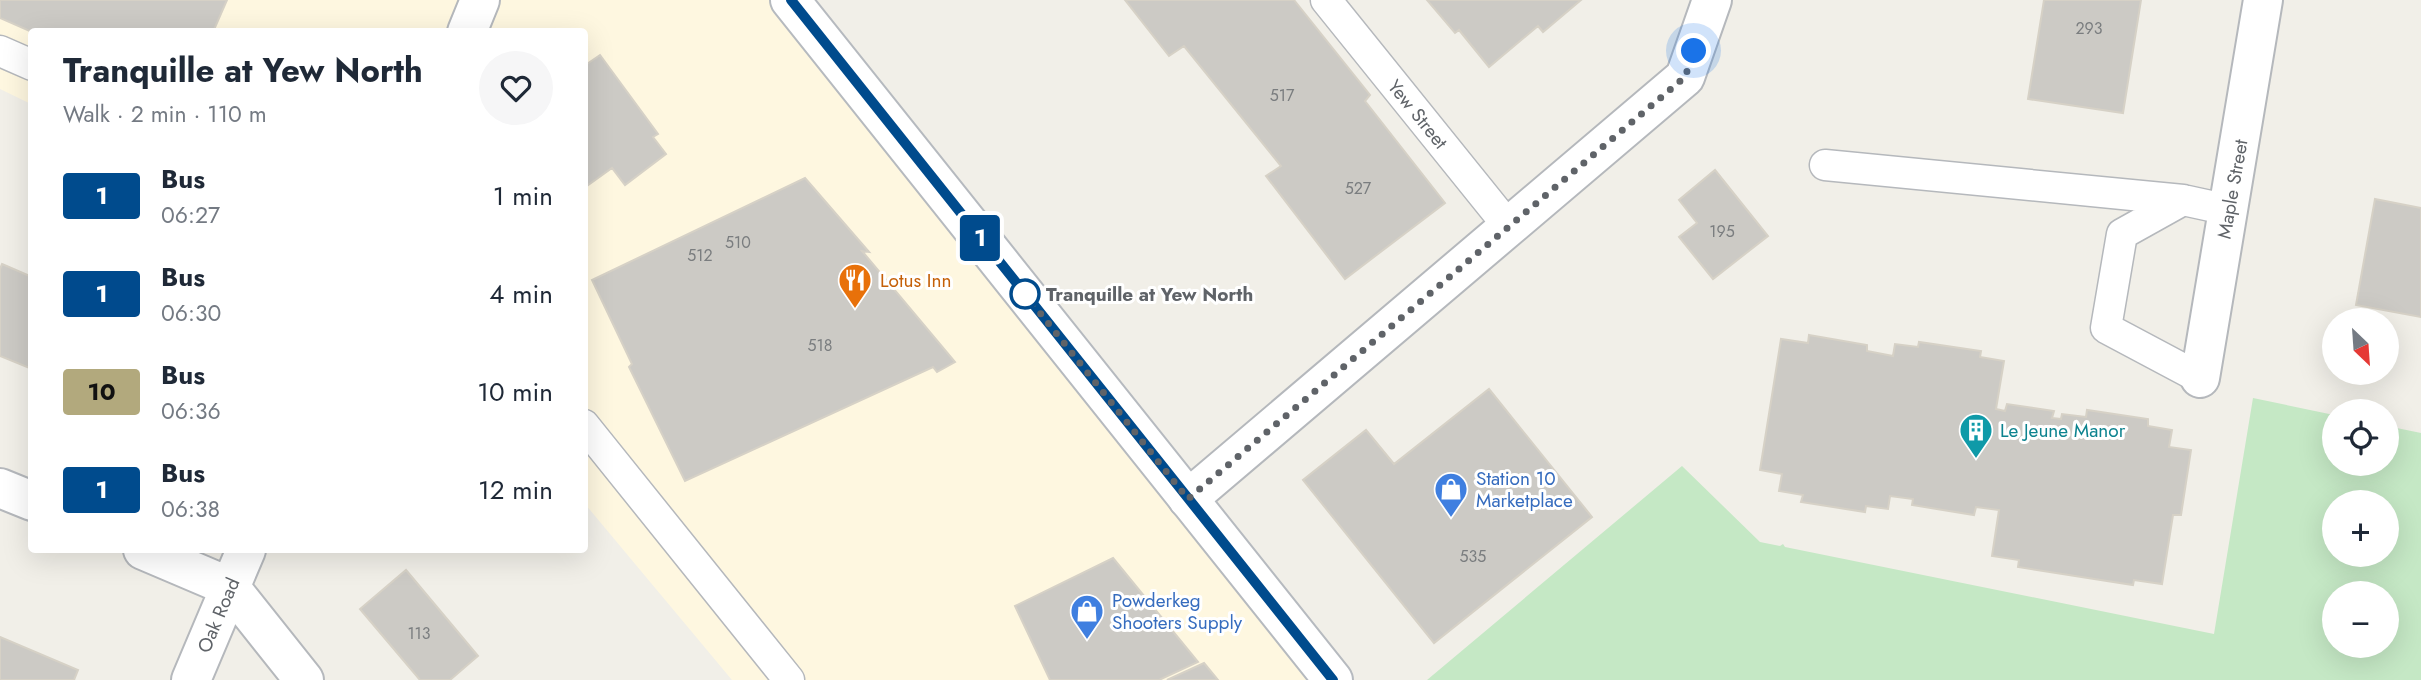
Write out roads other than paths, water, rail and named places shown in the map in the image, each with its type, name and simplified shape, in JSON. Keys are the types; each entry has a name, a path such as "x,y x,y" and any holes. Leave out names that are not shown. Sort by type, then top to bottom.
{"street":[{"path":"469,28 480,0"},
{"path":"790,0 1333,680"},
{"path":"1188,499 1685,77 1712,0"},
{"name":"Maple Street","path":"2200,378 2263,0"},
{"path":"0,488 28,499"},
{"path":"150,553 230,587 304,680"},
{"name":"Oak Road","path":"191,680 245,553"}],"lane":[{"name":"Yew Street","path":"1326,0 1509,228"},
{"path":"0,51 28,63"},
{"path":"1825,165 2183,200 2229,210"},
{"path":"2183,200 2122,233 2106,328 2200,378"},
{"path":"588,430 789,680"}],"place":[{"name":"Tranquille at Yew North","path":"1025,294"},
{"name":"Lotus Inn","path":"855,310"},
{"name":"Le Jeune Manor","path":"1976,460"},
{"name":"Station 10 Marketplace","path":"1451,519"},
{"name":"Powderkeg Shooters Supply","path":"1087,641"}]}
